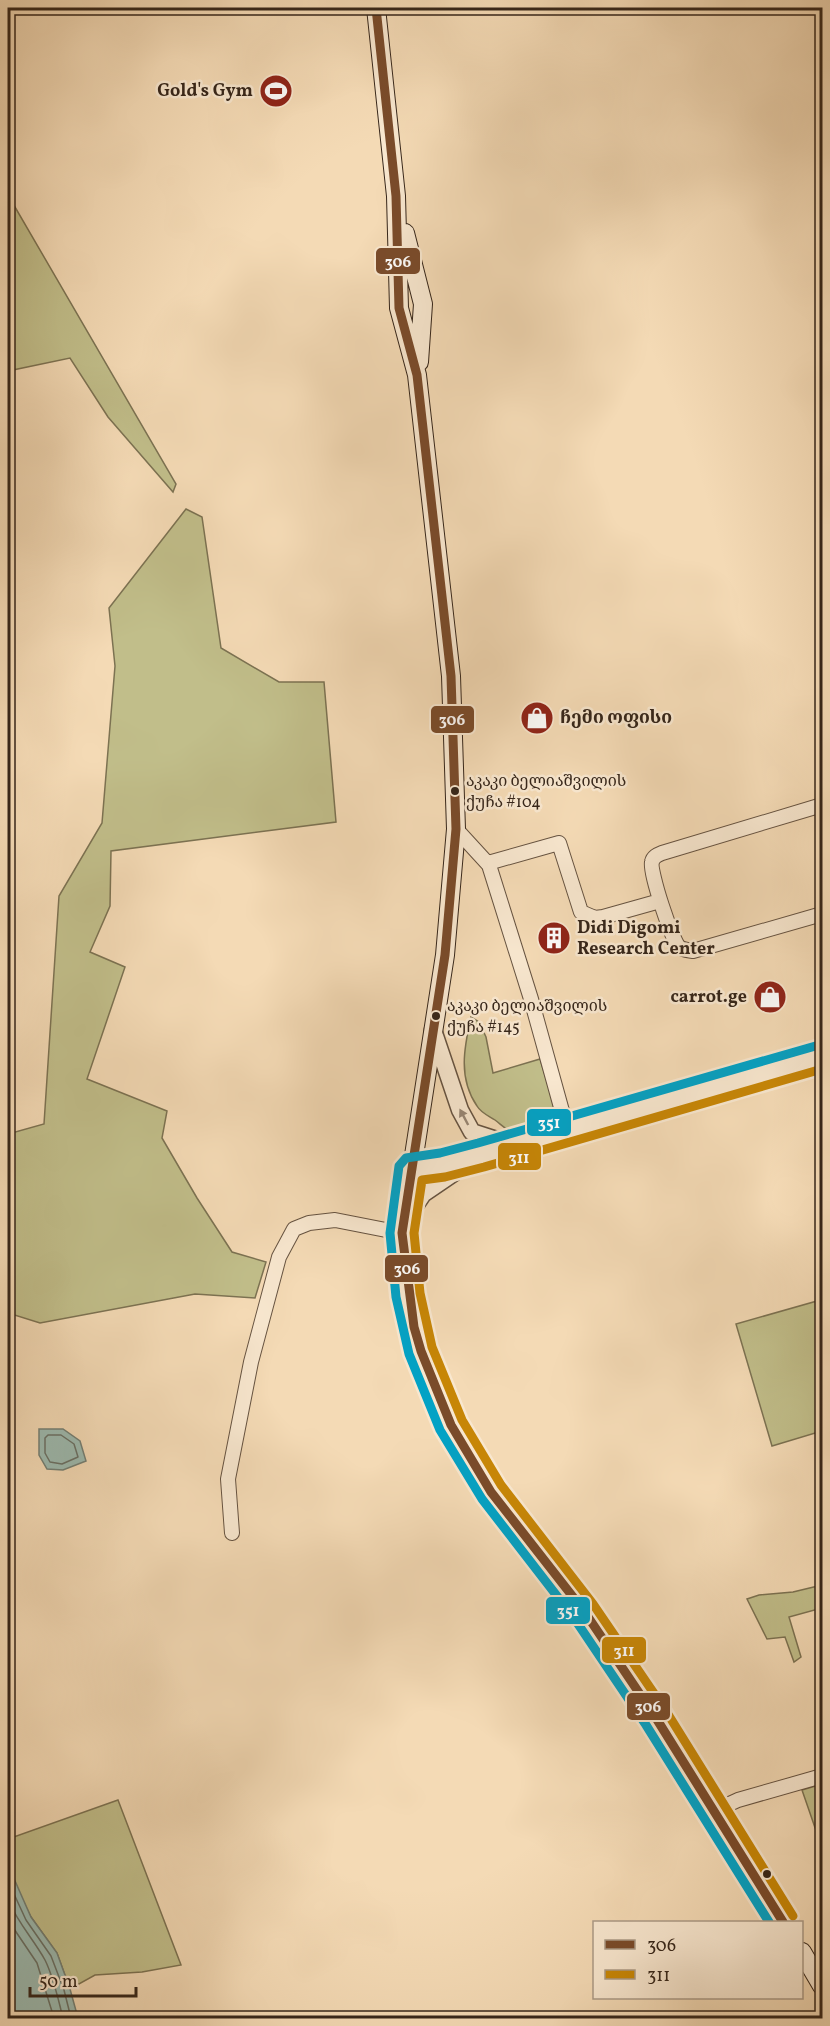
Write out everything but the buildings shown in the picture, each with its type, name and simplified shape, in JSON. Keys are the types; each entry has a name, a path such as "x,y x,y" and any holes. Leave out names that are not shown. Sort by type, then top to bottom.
{"main road":[{"path":"376,8 396,196 399,308 417,375 451,676 456,829 445,955 402,1233 414,1327 421,1351 451,1425 491,1492 584,1611 656,1718 782,1921"},
{"path":"396,196 423,304 417,375"},
{"path":"803,1955 822,1986"}],"street":[{"path":"399,308 423,304"},
{"path":"822,805 657,855 651,865 660,901 677,945 684,950 693,951 822,914"},
{"path":"456,829 488,863 534,1009 567,1130"},
{"path":"488,863 559,843 580,912 596,918 660,901"},
{"path":"433,1030 460,1110 472,1132 512,1145"},
{"path":"411,1169 442,1165 481,1155 822,1058"},
{"path":"232,1533 228,1479 251,1362 279,1257 294,1228 309,1223 335,1220 386,1230 404,1222 423,1194 481,1155"},
{"path":"714,1811 738,1800 822,1776"}],"shaded area":[{"path":"8,195 176,484 173,492 108,417 70,358 8,371"},
{"path":"186,509 202,517 221,648 279,682 324,682 336,822 111,851 110,906 90,952 125,967 87,1079 167,1111 162,1138 232,1252 266,1262 255,1298 195,1294 40,1323 8,1313 8,1134 44,1124 59,896 102,823 115,666 109,608"},
{"path":"471,1017 479,1022 486,1037 493,1073 540,1059 559,1120 531,1130 514,1132 506,1129 479,1108 467,1085 464,1063"},
{"path":"817,1301 822,1321 822,1431 772,1446 736,1324"},
{"path":"822,1585 822,1608 789,1617 801,1657 794,1662 785,1637 767,1639 747,1599"},
{"path":"822,1784 822,1845 821,1845 802,1790"},
{"path":"118,1800 181,1965 142,1972 95,1975 70,1989 57,1953 31,1917 21,1897 8,1865 8,1839"}],"water":[{"path":"39,1429 63,1429 80,1441 86,1461 63,1470 47,1469 39,1455"},
{"path":"8,1865 31,1917 57,1953 78,2018 8,2018"}],"transit line":[{"name":"306","path":"376,8 396,196 399,308 417,375 451,676 456,829 445,955 402,1233 414,1327 421,1351 451,1425 491,1492 584,1611 656,1718 782,1921"},
{"name":"351","path":"768,1921 646,1725 574,1618 482,1499 440,1430 409,1354 396,1297 390,1233 399,1166 406,1158 440,1153 478,1143 819,1045"},
{"name":"311","path":"793,1916 666,1711 593,1604 501,1485 462,1420 432,1347 420,1293 414,1233 422,1180 484,1167 822,1069"}],"place":[{"name":"Gold's Gym","path":"276,91"},
{"name":"ჩემი ოფისი","path":"537,718"},
{"name":"აკაკი ბელიაშვილის ქუჩა #104","path":"455,791"},
{"name":"Didi Digomi Research Center","path":"554,938"},
{"name":"carrot.ge","path":"770,997"},
{"name":"აკაკი ბელიაშვილის ქუჩა #145","path":"436,1016"}]}
